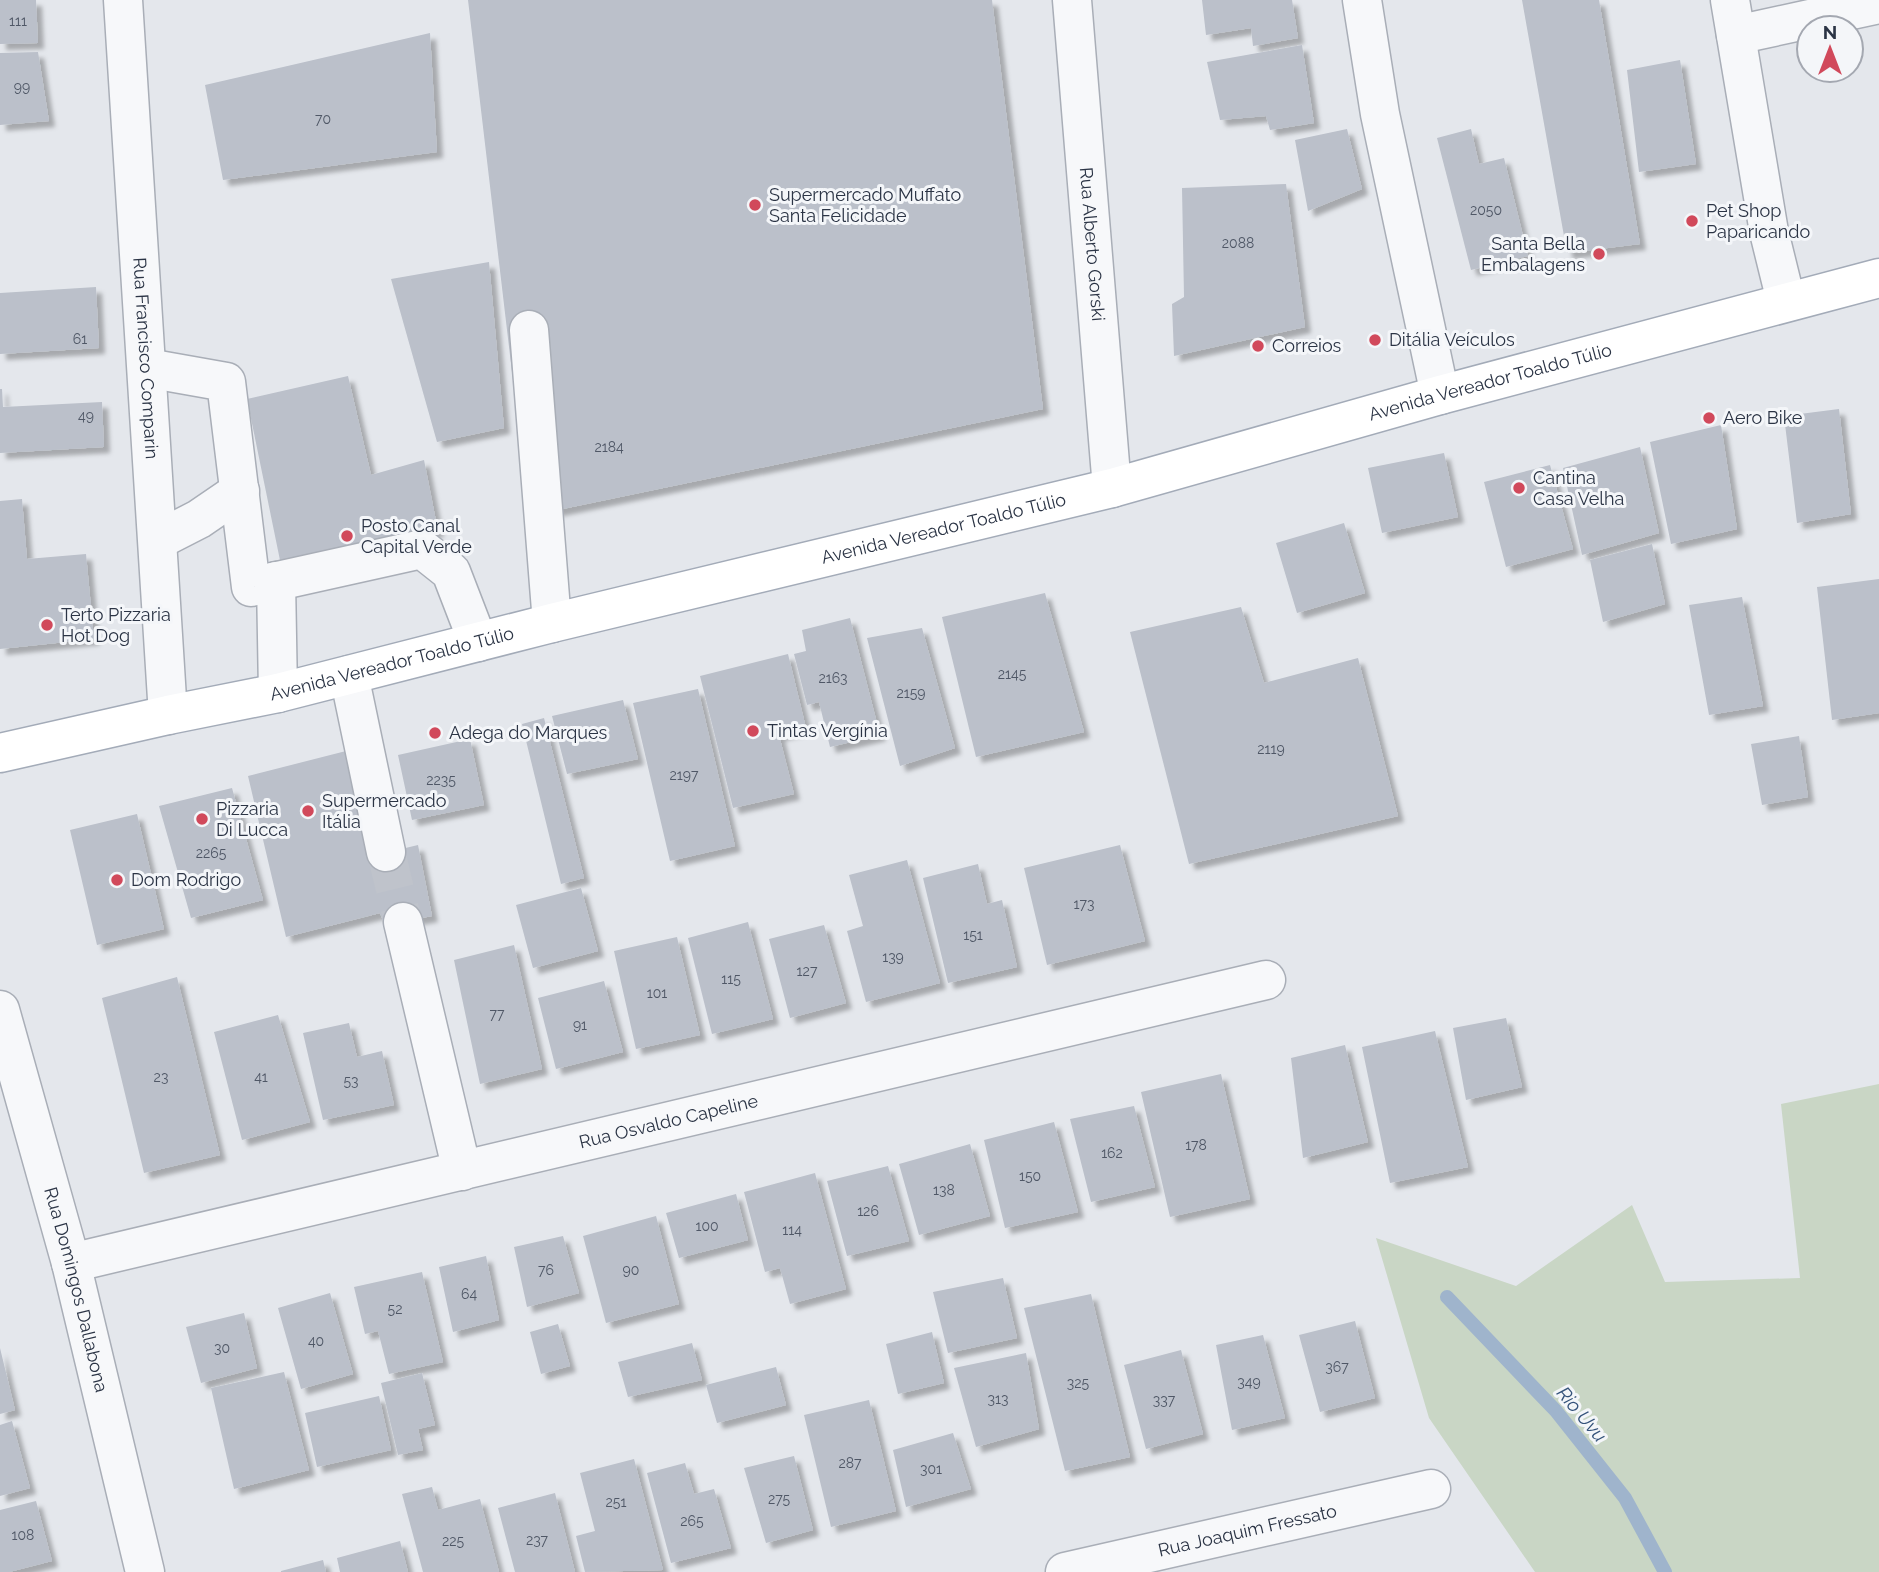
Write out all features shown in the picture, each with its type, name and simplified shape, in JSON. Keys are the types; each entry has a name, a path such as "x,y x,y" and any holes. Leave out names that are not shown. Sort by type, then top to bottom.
{"main road":[{"name":"Avenida Vereador Toaldo Túlio","path":"0,753 278,693 552,623 1112,488 1440,395 1879,278"}],"street":[{"name":"Rua Francisco Comparin","path":"123,0 168,715"},
{"name":"Rua Alberto Gorski","path":"1072,0 1112,488"},
{"path":"1362,0 1380,114 1440,395"},
{"path":"1786,301 1769,232 1733,17 1879,4"},
{"path":"528,330 552,623"},
{"path":"147,368 226,382 251,587 422,549 452,572 478,642"},
{"path":"158,540 199,519 240,491"},
{"path":"276,581 278,693"},
{"path":"349,675 386,852"},
{"path":"403,922 462,1171"},
{"name":"Rua Osvaldo Capeline","path":"71,1263 1266,981"},
{"name":"Rua Domingos Dallabona","path":"0,1010 71,1263 145,1572"},
{"name":"Rua Joaquim Fressato","path":"1065,1572 1184,1558 1431,1489"}],"green space":[{"path":"1879,1084 1879,1572 1535,1572 1429,1418 1376,1238 1516,1286 1632,1205 1665,1282 1800,1278 1781,1104"}],"building":[{"path":"0,0 36,0 38,43 0,44"},
{"name":"Supermercado Muffato Santa Felicidade","path":"468,0 992,0 1043,409 529,516"},
{"path":"1202,0 1292,0 1298,38 1253,46 1251,28 1206,35"},
{"path":"1522,0 1599,0 1640,244 1567,253"},
{"path":"430,33 437,152 223,180 205,85"},
{"path":"1302,45 1314,123 1270,130 1266,116 1220,120 1207,62"},
{"path":"38,52 49,121 0,125 0,53"},
{"path":"1680,60 1696,164 1639,172 1627,70"},
{"path":"1347,129 1362,189 1308,211 1295,140"},
{"path":"1471,129 1479,164 1504,158 1528,256 1471,270 1437,138"},
{"path":"1286,184 1305,327 1174,356 1172,304 1184,297 1182,188"},
{"path":"489,262 504,428 437,442 391,279"},
{"path":"96,287 99,348 0,354 0,293"},
{"path":"348,376 371,475 424,460 438,531 282,570 247,399"},
{"path":"0,389 3,407 102,402 104,447 0,453"},
{"path":"1839,409 1851,514 1797,523 1784,416"},
{"path":"1721,425 1737,529 1671,544 1650,442"},
{"path":"1640,447 1659,533 1582,555 1563,468"},
{"path":"1444,453 1458,517 1382,533 1368,468"},
{"path":"1550,465 1573,549 1506,567 1484,482"},
{"path":"22,499 27,559 86,554 94,639 0,649 0,501"},
{"path":"1344,523 1365,593 1297,613 1276,543"},
{"path":"1652,544 1665,604 1603,622 1590,560"},
{"path":"1879,579 1879,713 1832,720 1817,587"},
{"path":"1045,593 1084,732 976,757 942,617"},
{"path":"1742,597 1763,706 1709,715 1689,605"},
{"path":"1241,607 1264,683 1358,658 1398,816 1189,864 1130,632"},
{"path":"850,618 880,735 830,747 819,702 807,705 794,654 806,651 802,630"},
{"path":"922,628 955,748 900,766 867,638"},
{"name":"Tintas Vergínia","path":"788,654 806,728 779,735 794,794 733,808 700,676"},
{"path":"698,689 735,846 670,861 633,703"},
{"path":"623,700 638,759 567,774 552,716"},
{"path":"544,718 584,878 561,884 522,724"},
{"path":"1799,736 1808,797 1762,805 1751,744"},
{"path":"470,739 484,805 412,820 398,755"},
{"name":"Supermercado Itália","path":"346,751 372,856 418,845 432,916 385,925 380,913 286,937 248,776"},
{"path":"232,788 263,900 191,918 159,806"},
{"name":"Dom Rodrigo","path":"137,814 164,929 97,945 70,830"},
{"path":"1120,845 1145,941 1047,965 1024,868"},
{"path":"907,860 940,983 866,1002 847,931 863,926 849,875"},
{"path":"978,864 987,904 1002,900 1017,967 948,983 923,878"},
{"path":"581,888 598,951 533,968 516,905"},
{"path":"748,922 773,1019 712,1034 688,938"},
{"path":"824,925 846,1003 790,1018 769,939"},
{"path":"677,937 700,1035 636,1049 614,951"},
{"path":"514,945 542,1069 480,1084 454,960"},
{"path":"177,977 220,1155 144,1173 102,998"},
{"path":"604,981 623,1052 556,1069 538,998"},
{"path":"278,1015 310,1122 242,1140 214,1032"},
{"path":"1506,1018 1522,1087 1466,1100 1453,1028"},
{"path":"349,1023 357,1057 382,1051 394,1105 323,1120 303,1033"},
{"path":"1435,1031 1468,1167 1390,1183 1362,1047"},
{"path":"1345,1045 1368,1142 1303,1158 1291,1058"},
{"path":"1221,1074 1250,1199 1170,1217 1141,1092"},
{"path":"1134,1106 1155,1187 1091,1202 1070,1119"},
{"path":"1054,1122 1078,1212 1005,1228 984,1140"},
{"path":"970,1144 990,1216 919,1235 899,1164"},
{"path":"888,1166 909,1241 847,1256 827,1181"},
{"path":"815,1173 846,1289 790,1304 780,1268 765,1272 744,1192"},
{"path":"736,1194 748,1240 679,1258 666,1213"},
{"path":"656,1216 679,1304 606,1323 583,1236"},
{"path":"563,1236 579,1293 527,1307 514,1247"},
{"path":"486,1256 499,1320 453,1332 439,1267"},
{"path":"422,1272 443,1362 389,1374 378,1331 365,1334 354,1287"},
{"path":"1003,1278 1017,1338 948,1353 933,1292"},
{"path":"330,1293 353,1374 301,1389 278,1308"},
{"path":"1091,1294 1130,1457 1065,1471 1024,1308"},
{"path":"244,1313 257,1368 201,1383 186,1327"},
{"path":"1355,1321 1375,1398 1320,1412 1299,1335"},
{"path":"558,1324 570,1366 541,1374 530,1332"},
{"path":"932,1332 944,1383 898,1394 886,1344"},
{"path":"1263,1335 1285,1418 1232,1430 1216,1345"},
{"path":"692,1343 702,1380 628,1397 618,1362"},
{"path":"0,1348 15,1410 0,1414"},
{"path":"1181,1350 1203,1434 1146,1449 1124,1365"},
{"path":"1026,1353 1039,1429 976,1447 954,1368"},
{"path":"776,1367 786,1405 717,1423 706,1385"},
{"path":"284,1372 309,1470 234,1489 211,1388"},
{"path":"422,1373 435,1425 418,1429 423,1450 398,1455 381,1383"},
{"path":"379,1396 391,1450 317,1467 305,1413"},
{"path":"869,1400 896,1511 831,1527 804,1415"},
{"path":"12,1421 30,1488 0,1496 0,1425"},
{"path":"953,1433 971,1489 906,1507 893,1450"},
{"path":"794,1456 813,1530 766,1543 744,1468"},
{"path":"634,1459 663,1570 585,1572 576,1536 595,1531 580,1473"},
{"path":"685,1463 694,1494 714,1489 731,1548 671,1563 647,1473"},
{"path":"432,1487 438,1510 480,1499 499,1572 423,1572 402,1494"},
{"path":"555,1493 575,1572 515,1572 498,1508"},
{"path":"36,1501 52,1561 0,1572 0,1510"},
{"path":"400,1541 408,1572 340,1572 337,1558"},
{"path":"323,1560 326,1572 281,1572 281,1571"}],"waterway":[{"name":"Rio Uvu","path":"1447,1297 1556,1411 1625,1498 1665,1572"}],"tunnel":[{"path":"386,852 403,922"}],"place":[{"name":"Supermercado Muffato Santa Felicidade","path":"755,205"},
{"name":"Pet Shop Paparicando","path":"1692,221"},
{"name":"Santa Bella Embalagens","path":"1599,254"},
{"name":"Ditália Veículos","path":"1375,340"},
{"name":"Correios","path":"1258,346"},
{"name":"Aero Bike","path":"1709,418"},
{"name":"Cantina Casa Velha","path":"1519,488"},
{"name":"Posto Canal Capital Verde","path":"347,536"},
{"name":"Terto Pizzaria Hot Dog","path":"47,625"},
{"name":"Tintas Vergínia","path":"753,731"},
{"name":"Adega do Marques","path":"435,733"},
{"name":"Supermercado Itália","path":"308,811"},
{"name":"Pizzaria Di Lucca","path":"202,819"},
{"name":"Dom Rodrigo","path":"117,880"}]}
